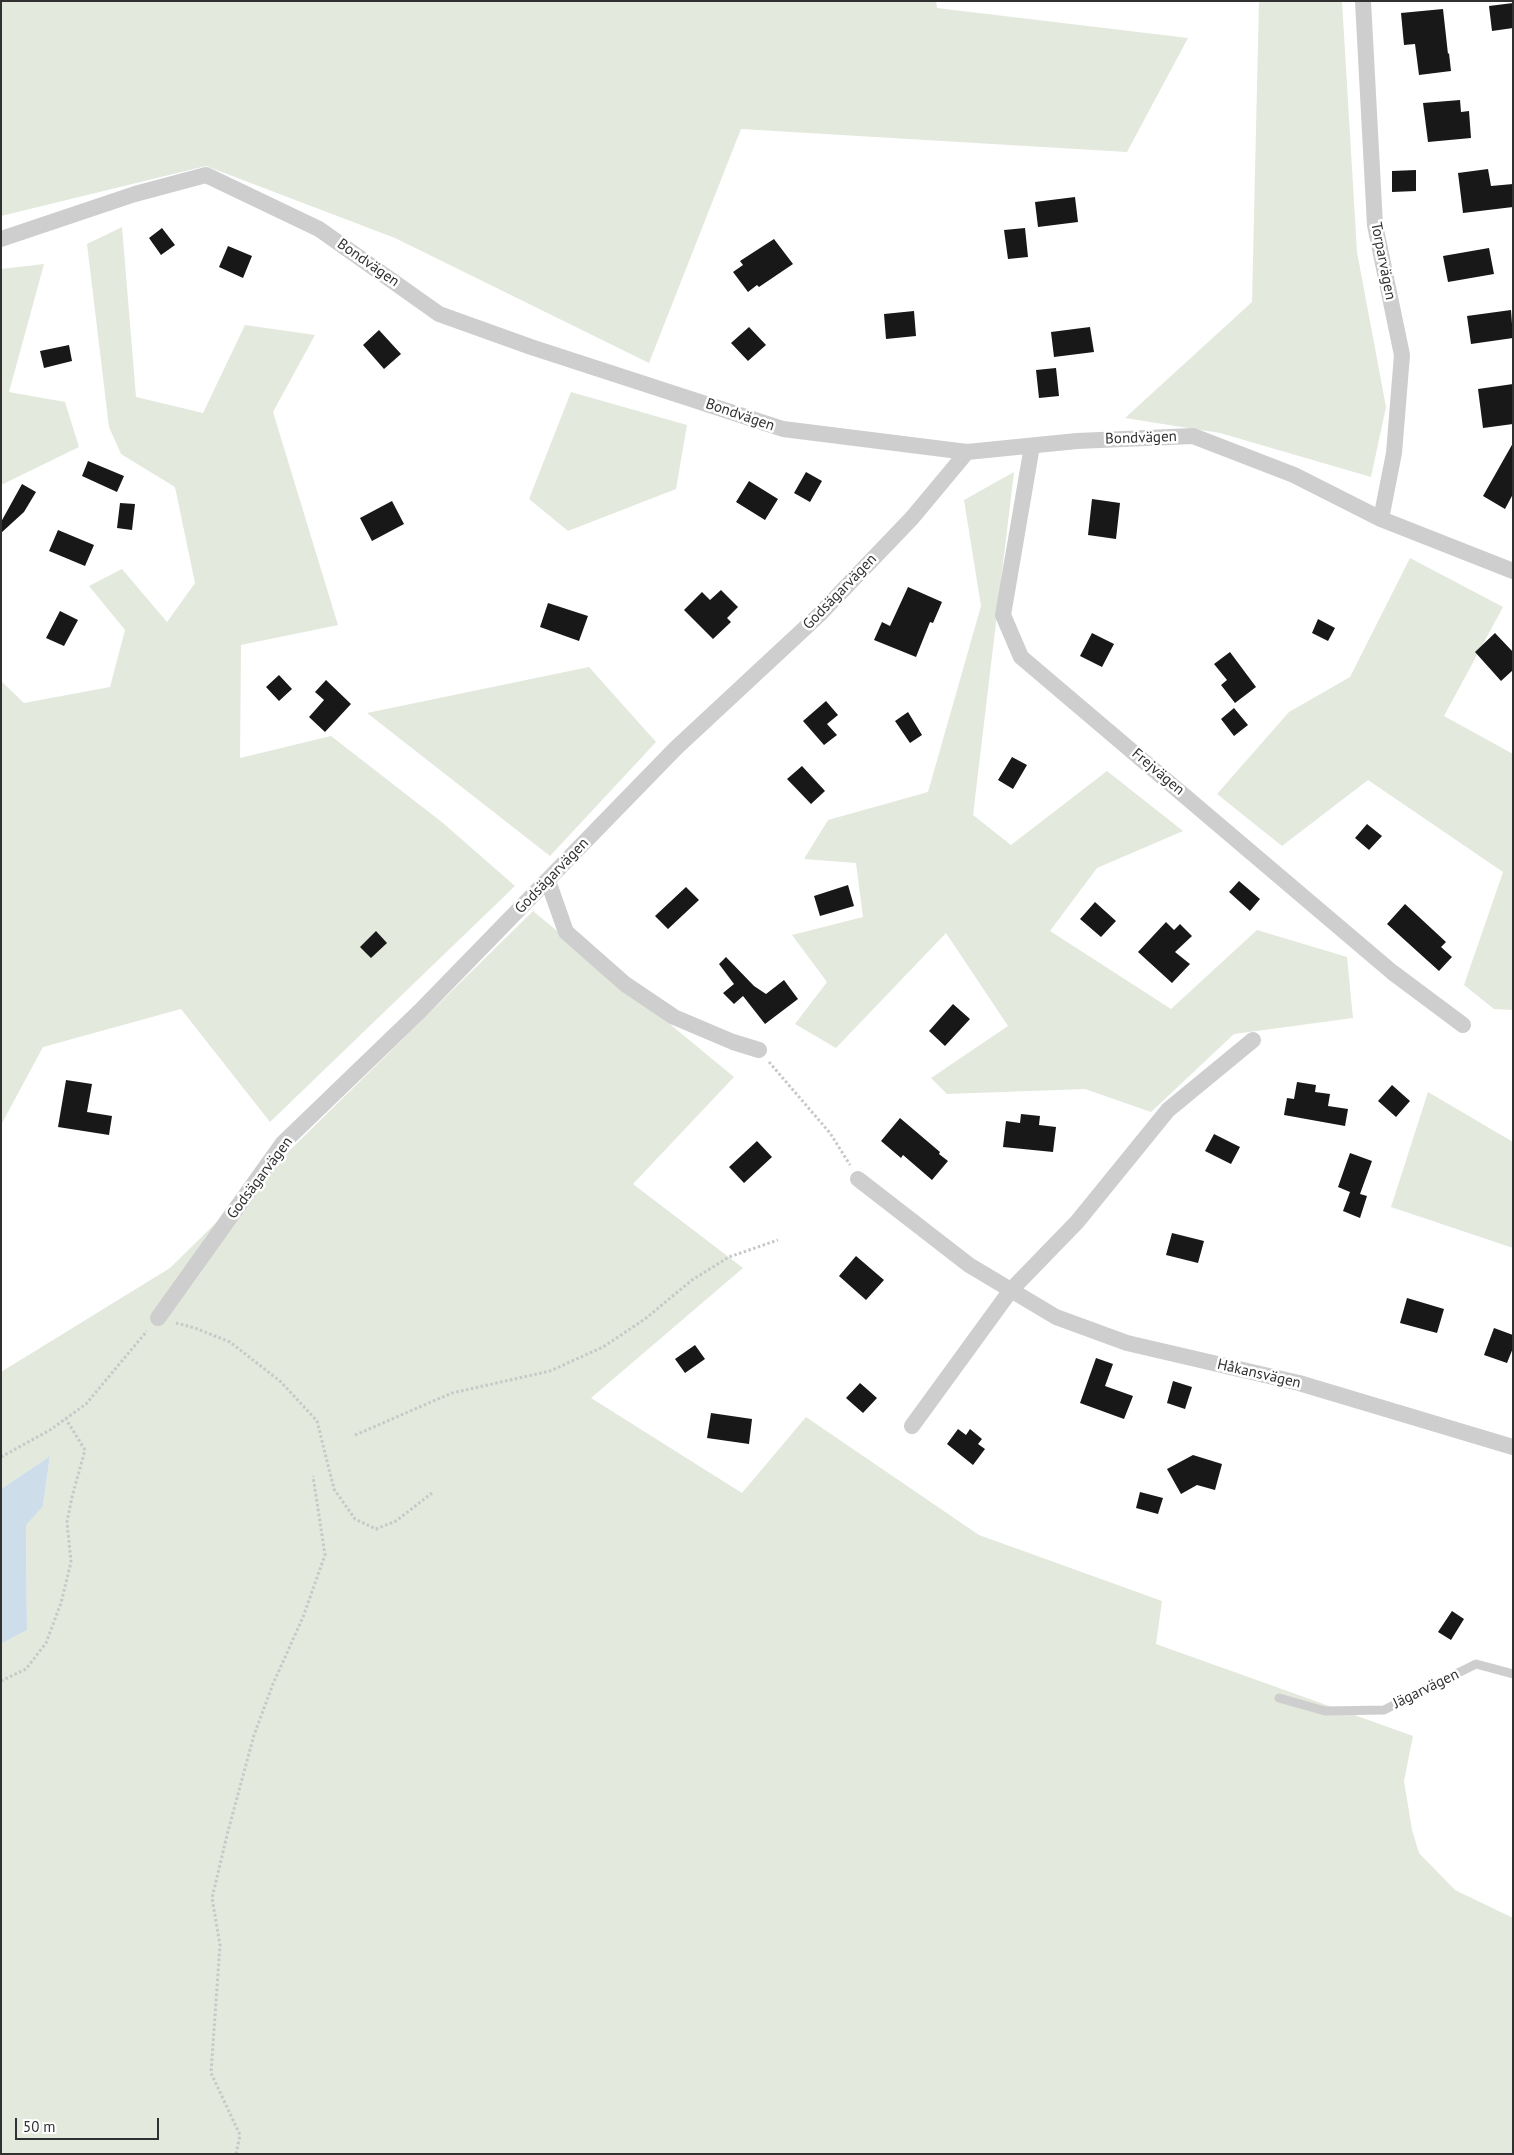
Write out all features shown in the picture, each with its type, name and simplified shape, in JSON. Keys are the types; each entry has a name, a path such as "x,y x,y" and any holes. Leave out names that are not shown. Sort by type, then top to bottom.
{"street":[{"name":"Torparvägen","path":"1363,1 1375,224 1402,355 1394,453 1381,519"},
{"name":"Bondvägen","path":"1,239 135,194 206,175 319,229 439,314 531,347 783,429 967,452 1077,441 1193,436 1294,475 1381,519 1513,572"},
{"name":"Frejvägen","path":"1032,446 1003,615 1021,657 1392,972 1463,1025"},
{"name":"Godsägarvägen","path":"158,1318 283,1143 420,1011 676,748 819,615 912,518 967,452"},
{"path":"548,881 566,932 625,984 674,1017 733,1042 759,1050"},
{"path":"912,1426 1011,1290 1077,1222 1168,1110 1253,1040"},
{"name":"Håkansvägen","path":"858,1179 969,1265 1056,1317 1127,1343 1299,1383 1513,1447"}],"lane":[{"name":"Jägarvägen","path":"1279,1698 1325,1711 1384,1710 1476,1664 1513,1674"}],"path":[{"path":"759,1050 830,1133 858,1179"},
{"path":"355,1435 452,1393 550,1371 603,1347 644,1319 692,1280 729,1257 778,1240"},
{"path":"1,1457 50,1430 86,1404 158,1318 195,1328 230,1342 281,1382 317,1421 334,1489 356,1519 376,1529 396,1521 432,1493"},
{"path":"1,1681 26,1669 46,1643 62,1603 71,1562 67,1522 85,1450 66,1419"},
{"path":"236,2154 240,2135 211,2073 220,1945 212,1898 254,1736 273,1684 303,1617 325,1554 313,1476"}],"shaded area":[{"path":"1,1 936,1 937,8 1188,38 1127,152 741,129 649,363 395,238 206,166 1,216"},
{"path":"1259,1 1342,1 1357,252 1386,407 1371,477 1220,433 1125,418 1252,302"},
{"path":"122,227 136,397 203,413 245,325 315,335 273,412 338,625 241,645 240,758 331,736 443,823 515,886 270,1122 181,1009 43,1047 1,1125 1,681 24,703 110,687 125,630 89,586 122,569 167,622 195,583 175,487 121,454 109,427 87,244"},
{"path":"44,264 9,392 65,402 79,447 1,485 1,269"},
{"path":"571,392 687,425 676,489 568,531 529,499"},
{"path":"1014,472 973,815 1011,845 1107,771 1183,831 1097,868 1050,931 1171,1009 1257,930 1347,957 1353,1018 1234,1034 1151,1112 1085,1089 947,1094 931,1078 1008,1026 946,933 836,1048 795,1024 827,982 792,935 863,917 856,863 804,859 828,820 928,792 981,606 964,500"},
{"path":"1410,558 1503,607 1444,716 1513,754 1513,1010 1494,1009 1464,985 1503,872 1368,780 1282,846 1217,794 1289,712 1350,677"},
{"path":"589,667 656,742 550,856 367,713"},
{"path":"533,911 734,1077 633,1184 743,1268 591,1398 742,1493 806,1417 979,1535 1162,1601 1156,1644 1413,1736 1404,1781 1412,1830 1419,1853 1455,1890 1513,1918 1513,2154 1,2154 1,1644 27,1630 26,1524 43,1506 50,1456 1,1489 1,1372 170,1268"},
{"path":"1428,1092 1513,1142 1513,1248 1391,1207"}],"water":[{"path":"50,1456 43,1506 26,1525 27,1630 1,1644 1,1489"}],"building":[{"path":"1513,3 1513,28 1492,31 1489,6"},
{"path":"1443,9 1451,71 1419,75 1415,44 1404,45 1401,13"},
{"path":"1460,100 1461,112 1469,111 1471,138 1428,142 1423,103"},
{"path":"1488,169 1491,186 1513,184 1513,207 1463,213 1458,173"},
{"path":"1416,170 1416,191 1392,192 1392,171"},
{"path":"1075,197 1078,222 1038,227 1035,202"},
{"path":"162,228 175,245 161,255 149,238"},
{"path":"1025,228 1028,257 1008,259 1004,230"},
{"path":"774,239 793,264 759,287 757,285 748,292 733,272 743,265 740,261"},
{"path":"228,246 252,256 243,278 219,267"},
{"path":"1489,248 1494,274 1448,282 1443,256"},
{"path":"1511,310 1513,338 1471,344 1467,316"},
{"path":"914,311 916,336 886,339 884,314"},
{"path":"749,327 766,345 748,361 731,343"},
{"path":"1090,327 1094,352 1054,357 1051,332"},
{"path":"379,330 401,354 384,369 363,345"},
{"path":"69,345 72,361 44,368 40,351"},
{"path":"1056,368 1059,396 1039,398 1036,370"},
{"path":"1513,384 1513,424 1483,428 1478,389"},
{"path":"1513,443 1513,494 1505,509 1483,496"},
{"path":"88,461 124,476 117,492 82,476"},
{"path":"806,472 822,481 810,502 794,493"},
{"path":"749,481 778,499 765,520 736,502"},
{"path":"22,484 36,492 24,512 1,533 1,522"},
{"path":"1092,499 1120,503 1116,539 1088,535"},
{"path":"392,501 404,524 372,541 360,518"},
{"path":"120,503 135,504 132,530 117,528"},
{"path":"58,530 94,545 85,566 49,551"},
{"path":"908,587 942,602 933,623 930,622 916,657 874,640 882,622 890,626"},
{"path":"721,590 738,607 727,618 731,622 713,639 684,610 702,592 710,600"},
{"path":"548,603 588,616 579,641 540,627"},
{"path":"60,611 78,620 64,646 46,638"},
{"path":"1318,619 1335,628 1328,641 1312,633"},
{"path":"1092,633 1114,644 1102,667 1080,656"},
{"path":"1495,633 1513,652 1513,670 1501,681 1475,652"},
{"path":"1230,652 1256,687 1235,703 1221,685 1227,680 1214,664"},
{"path":"279,675 292,689 279,701 266,687"},
{"path":"326,680 351,704 325,732 309,717 324,700 315,692"},
{"path":"826,701 838,715 827,724 837,735 824,745 803,721"},
{"path":"1234,708 1248,725 1234,736 1221,719"},
{"path":"908,712 922,735 910,743 895,721"},
{"path":"1012,757 1027,765 1013,789 998,780"},
{"path":"802,766 825,791 811,804 787,779"},
{"path":"1367,824 1382,836 1369,850 1355,838"},
{"path":"1239,881 1260,899 1250,911 1229,892"},
{"path":"848,885 854,906 820,916 814,896"},
{"path":"686,887 699,900 668,929 655,916"},
{"path":"1095,902 1116,921 1101,937 1080,919"},
{"path":"1405,904 1446,942 1441,947 1452,957 1439,971 1387,924"},
{"path":"1166,922 1174,930 1180,924 1192,936 1175,952 1190,964 1172,983 1138,952"},
{"path":"376,931 387,943 371,958 360,947"},
{"path":"726,957 754,986 766,994 784,980 798,999 765,1024 743,996 734,1004 723,993 734,984 719,964"},
{"path":"953,1004 970,1019 945,1046 929,1031"},
{"path":"66,1080 92,1084 87,1112 112,1116 109,1135 58,1127"},
{"path":"1297,1082 1316,1085 1315,1092 1330,1094 1328,1106 1348,1109 1345,1126 1284,1115 1287,1098 1294,1099"},
{"path":"1392,1085 1410,1101 1396,1117 1378,1101"},
{"path":"1021,1114 1040,1116 1039,1125 1056,1127 1053,1152 1003,1147 1006,1121 1020,1123"},
{"path":"900,1118 948,1161 932,1180 903,1155 901,1158 881,1141"},
{"path":"1214,1134 1240,1147 1231,1164 1205,1151"},
{"path":"757,1141 772,1157 744,1183 729,1167"},
{"path":"1350,1153 1372,1161 1360,1194 1367,1196 1360,1218 1343,1211 1350,1192 1338,1187"},
{"path":"1172,1233 1204,1241 1198,1263 1166,1255"},
{"path":"856,1256 884,1280 866,1300 839,1276"},
{"path":"1407,1298 1444,1309 1437,1333 1400,1323"},
{"path":"1494,1328 1513,1335 1513,1348 1507,1363 1484,1355"},
{"path":"695,1345 705,1359 685,1373 675,1359"},
{"path":"1096,1358 1113,1364 1105,1386 1133,1396 1124,1419 1080,1403"},
{"path":"1173,1381 1192,1387 1185,1409 1167,1403"},
{"path":"860,1383 877,1398 863,1413 846,1398"},
{"path":"711,1413 752,1419 749,1444 707,1438"},
{"path":"958,1429 966,1435 970,1429 982,1439 978,1444 985,1449 973,1465 947,1444"},
{"path":"1193,1455 1222,1464 1215,1490 1197,1485 1181,1494 1167,1469"},
{"path":"1140,1492 1163,1498 1158,1514 1136,1508"},
{"path":"1452,1611 1464,1619 1451,1640 1438,1632"}]}
